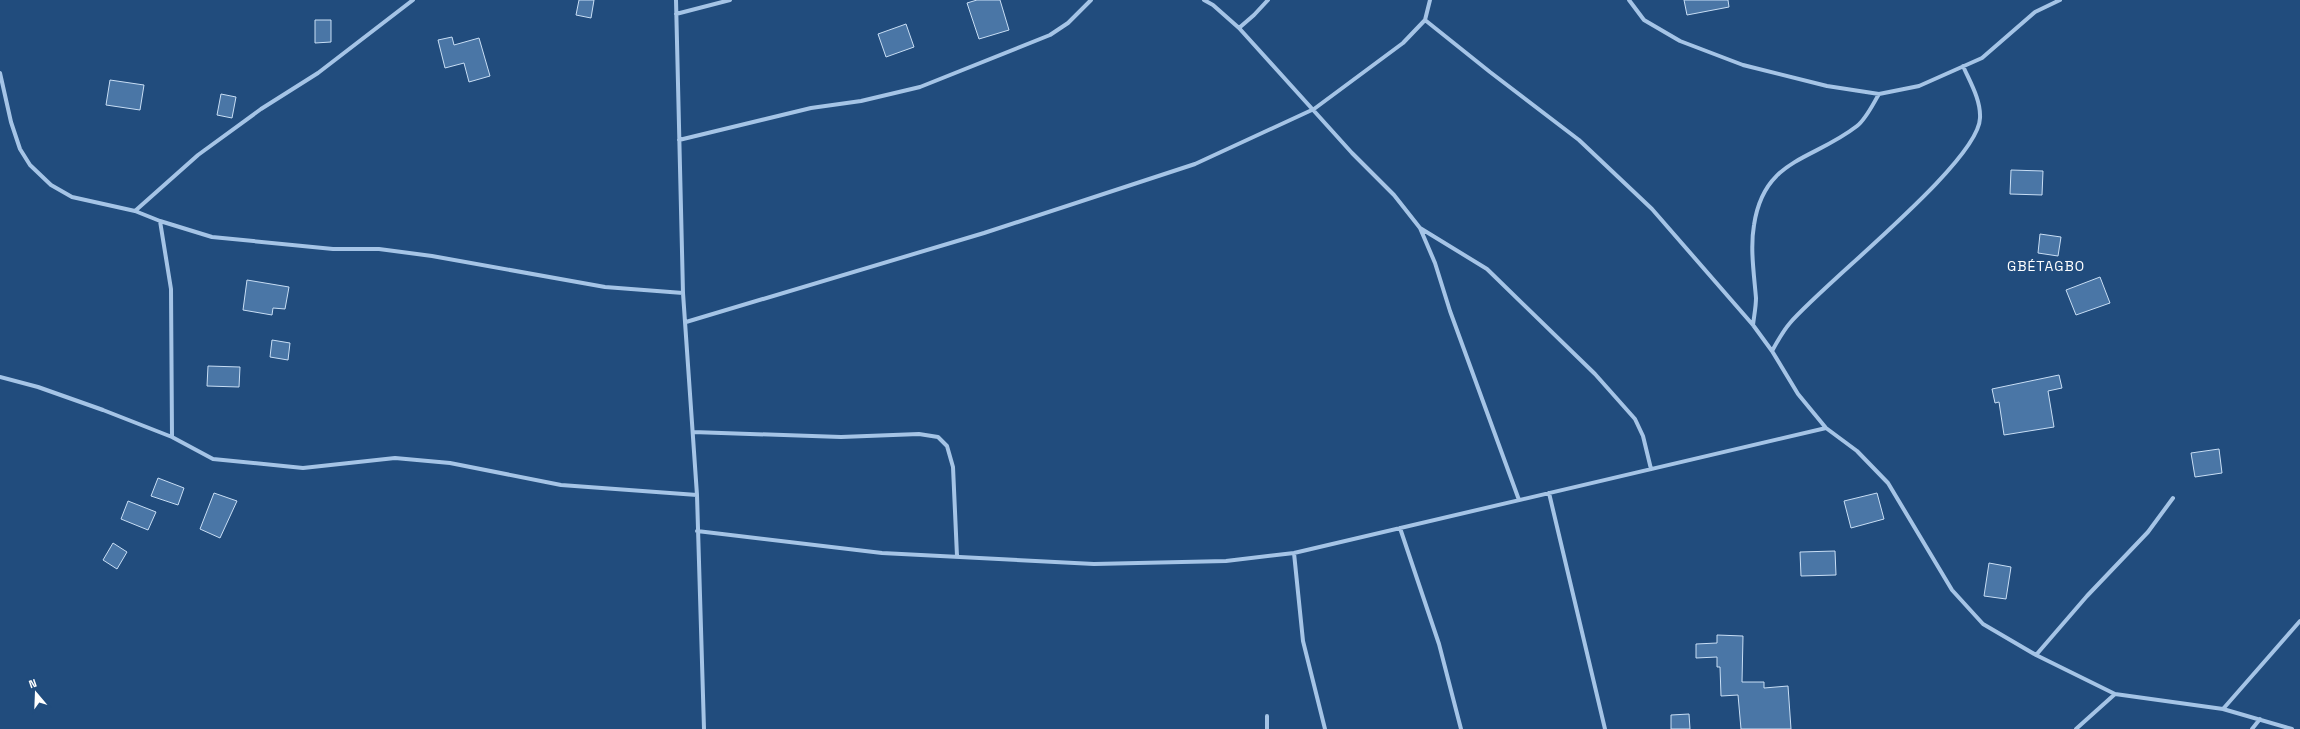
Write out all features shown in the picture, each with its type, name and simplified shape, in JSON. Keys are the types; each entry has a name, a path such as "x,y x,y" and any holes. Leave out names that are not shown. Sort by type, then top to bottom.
{"street":[{"path":"135,211 198,155 261,109 318,73 413,0"},
{"path":"676,0 683,293 697,495 704,729"},
{"path":"676,14 730,0"},
{"path":"679,140 811,108 861,101 920,87 1050,35 1068,23 1091,0"},
{"path":"1204,0 1213,5 1240,28 1352,153 1394,195 1420,228 1436,263 1450,311 1519,500"},
{"path":"1240,28 1268,0"},
{"path":"686,322 984,233 1195,164 1314,109 1403,43 1425,20 1430,0"},
{"path":"1628,0 1644,20 1687,44 1750,67 1827,86 1879,94 1919,86 1982,58 2035,12 2060,0"},
{"path":"1425,20 1584,145 1652,209 1753,325 1772,351 1798,394 1826,428 1857,450 1888,483 1952,590 1983,624 2036,655 2115,694 2223,709 2290,729"},
{"path":"1772,351 1789,323 1925,195 1960,160 1974,140 1980,118 1976,96 1963,66"},
{"path":"0,73 0,81 20,149 30,165 51,185 72,197 135,211 160,221 212,237 333,249 379,249 432,256 605,287 683,293"},
{"path":"1753,325 1756,300 1753,272 1754,225 1763,191 1785,166 1834,141 1858,125 1879,94"},
{"path":"160,221 171,289 172,437"},
{"path":"1420,228 1487,269 1595,374 1635,419 1643,436 1651,469"},
{"path":"0,377 45,389 172,437 213,459 303,468 395,458 450,463 561,485 697,495"},
{"path":"697,531 882,553 1094,564 1226,561 1294,553 1826,428"},
{"path":"692,432 841,437 919,434 938,437 947,446 954,467 957,556"},
{"path":"1549,493 1605,729"},
{"path":"2036,655 2086,596 2148,532 2173,498"},
{"path":"1400,528 1439,644 1461,729"},
{"path":"1294,553 1303,641 1325,729"},
{"path":"2223,709 2300,621"},
{"path":"2076,729 2115,694"},
{"path":"1267,716 1267,729"},
{"path":"2252,729 2260,719"}],"building":[{"path":"579,0 594,0 591,18 576,15"},
{"path":"977,0 1000,0 1009,30 979,39 967,3"},
{"path":"1684,0 1728,0 1729,7 1687,15"},
{"path":"315,20 331,20 331,42 315,43"},
{"path":"906,24 914,47 886,57 878,34"},
{"path":"452,37 454,45 479,38 490,76 469,82 464,63 445,68 438,40"},
{"path":"110,80 144,85 140,110 106,105"},
{"path":"221,94 236,97 232,118 217,115"},
{"path":"2011,170 2043,171 2042,195 2010,194"},
{"path":"2040,234 2061,237 2058,256 2038,253"},
{"path":"2100,277 2110,303 2076,315 2066,290"},
{"path":"247,280 289,287 285,309 273,308 272,315 243,310"},
{"path":"272,340 290,343 288,360 270,357"},
{"path":"208,366 240,367 239,387 207,386"},
{"path":"2059,375 2062,388 2048,391 2054,427 2004,435 1999,402 1995,403 1992,389"},
{"path":"2219,449 2222,473 2195,477 2191,453"},
{"path":"158,478 184,488 178,505 151,496"},
{"path":"214,493 237,501 220,538 200,529"},
{"path":"1877,493 1884,519 1851,528 1844,501"},
{"path":"128,501 156,512 148,530 121,519"},
{"path":"113,543 127,552 117,569 103,560"},
{"path":"1835,551 1836,575 1801,576 1800,552"},
{"path":"1989,563 2011,567 2006,599 1984,596"},
{"path":"1717,635 1743,636 1742,682 1764,682 1764,688 1788,686 1791,729 1741,729 1738,695 1721,696 1720,667 1717,667 1717,657 1696,658 1696,644 1717,643"},
{"path":"1689,714 1690,729 1671,729 1671,715"}],"district":[{"name":"GBÉTAGBO","path":"2046,266"}]}
